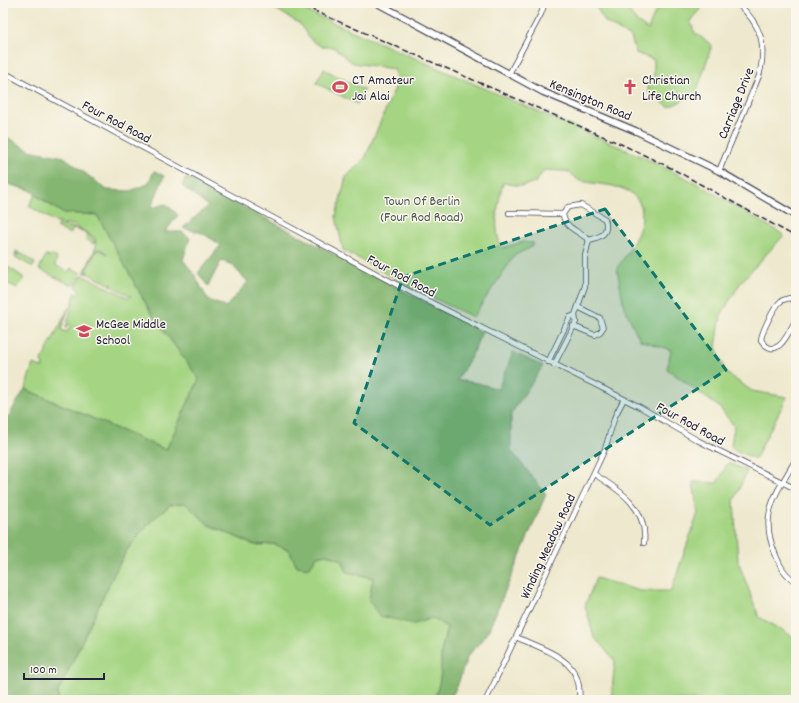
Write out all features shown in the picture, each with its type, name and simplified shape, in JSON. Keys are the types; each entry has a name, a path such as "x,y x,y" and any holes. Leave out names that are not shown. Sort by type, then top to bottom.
{"street":[{"name":"Kensington Road","path":"377,3 544,92 636,131 719,171 796,216"},
{"path":"508,74 541,14 545,3"},
{"name":"Carriage Drive","path":"719,171 759,76 763,61 761,35 755,23 737,3"},
{"name":"Four Rod Road","path":"3,72 414,294 624,399 697,440 796,489"},
{"path":"581,205 605,219 607,226 605,232 599,238 589,240 567,226 563,219 563,214 568,207 581,205"},
{"path":"509,214 563,214"},
{"path":"554,365 576,322 575,314 585,286 585,256 589,240"},
{"path":"796,302 790,298 782,300 778,304 762,333 761,340 765,345 771,348 777,347 782,343 796,319"},
{"path":"573,326 595,335 603,328 600,318 578,307"},
{"path":"548,362 570,317 575,314"},
{"name":"Winding Meadow Road","path":"486,700 594,474 624,399"},
{"path":"796,459 771,506 767,519 768,532 781,568 796,582"},
{"path":"594,474 625,495 634,506 642,520 645,532 644,543"},
{"path":"516,637 559,657 575,671 579,681 578,700"}],"highlighted area":[{"path":"605,209 726,370 490,525 354,423 403,277"}],"green space":[{"name":"Town Of Berlin (Four Rod Road)","path":"266,3 288,3 645,158 700,185 784,235 741,282 721,315 716,347 726,373 752,391 787,397 755,459 737,451 731,446 734,426 719,407 667,369 671,350 640,340 624,307 617,268 636,237 642,214 640,204 633,195 621,188 581,181 569,172 544,170 536,182 522,186 503,183 497,216 497,232 502,248 523,242 534,243 530,248 515,255 473,317 414,289 343,250 336,216 346,177 365,158 397,83 394,69 353,63 333,47 322,47 311,40 300,24"},
{"path":"594,3 629,3 627,8 637,22 648,30 655,12 665,4 686,7 691,3 705,3 690,21 695,33 712,45 696,94 669,107 649,93 647,83 654,77 654,60 636,53 631,37 605,22"},
{"name":"CT Amateur Jai Alai","path":"324,69 364,90 357,104 316,83"},
{"path":"3,135 29,150 64,157 107,190 130,191 148,184 154,171 164,176 151,208 166,204 178,215 165,232 182,232 190,238 183,260 194,274 208,300 226,307 248,282 231,264 221,261 208,286 198,273 221,245 202,233 183,228 208,206 182,186 185,179 191,179 482,332 471,357 457,380 478,383 498,389 513,352 543,366 511,414 511,450 546,494 487,634 467,657 458,684 450,700 433,700 438,689 440,679 442,650 447,627 432,618 414,624 380,616 369,601 373,578 347,572 342,560 326,554 317,556 309,568 297,566 289,550 274,544 255,545 209,525 185,503 170,505 149,523 127,550 58,692 58,700 3,700 3,425 25,389 166,450 199,379 151,313 97,215 62,213 30,190 3,183"},
{"name":"McGee Middle School","path":"35,195 62,213 97,215 151,313 199,379 166,450 25,389 33,364 43,368 41,362 69,307 61,330 67,332 71,326 69,324 66,328 75,294 80,291 76,286 82,275 129,298 131,296 109,285 113,283 109,284 89,274 86,270 88,274 84,273 96,247 95,238 74,225 57,223 29,206","holes":["100,249 108,254 100,250 96,251 86,270 96,250"]},
{"path":"58,225 74,228 70,234 56,227"},
{"path":"74,228 89,235 95,243 93,244 86,239 88,235"},
{"path":"16,251 35,263 33,267 15,257 15,254 20,255 15,253"},
{"path":"46,255 49,257 51,255 57,258 55,265 68,272 71,268 81,273 73,286 39,269"},
{"path":"8,267 23,277 23,281 17,288 5,282"},
{"path":"728,463 747,471 734,501 738,561 759,617 796,638 796,700 611,700 615,661 594,637 585,606 596,578 640,591 671,591 698,513 693,482 717,483"},
{"path":"185,503 209,525 254,545 274,544 289,550 297,566 309,568 317,556 326,554 342,560 347,572 373,578 369,601 414,624 432,618 447,627 442,650 440,680 433,700 58,700 58,692 127,550 149,523 170,505"}],"railway":[{"path":"296,3 623,145 671,168 796,237"}],"place":[{"name":"CT Amateur Jai Alai","path":"340,87"},
{"name":"Christian Life Church","path":"630,87"},
{"name":"McGee Middle School","path":"84,331"}]}
